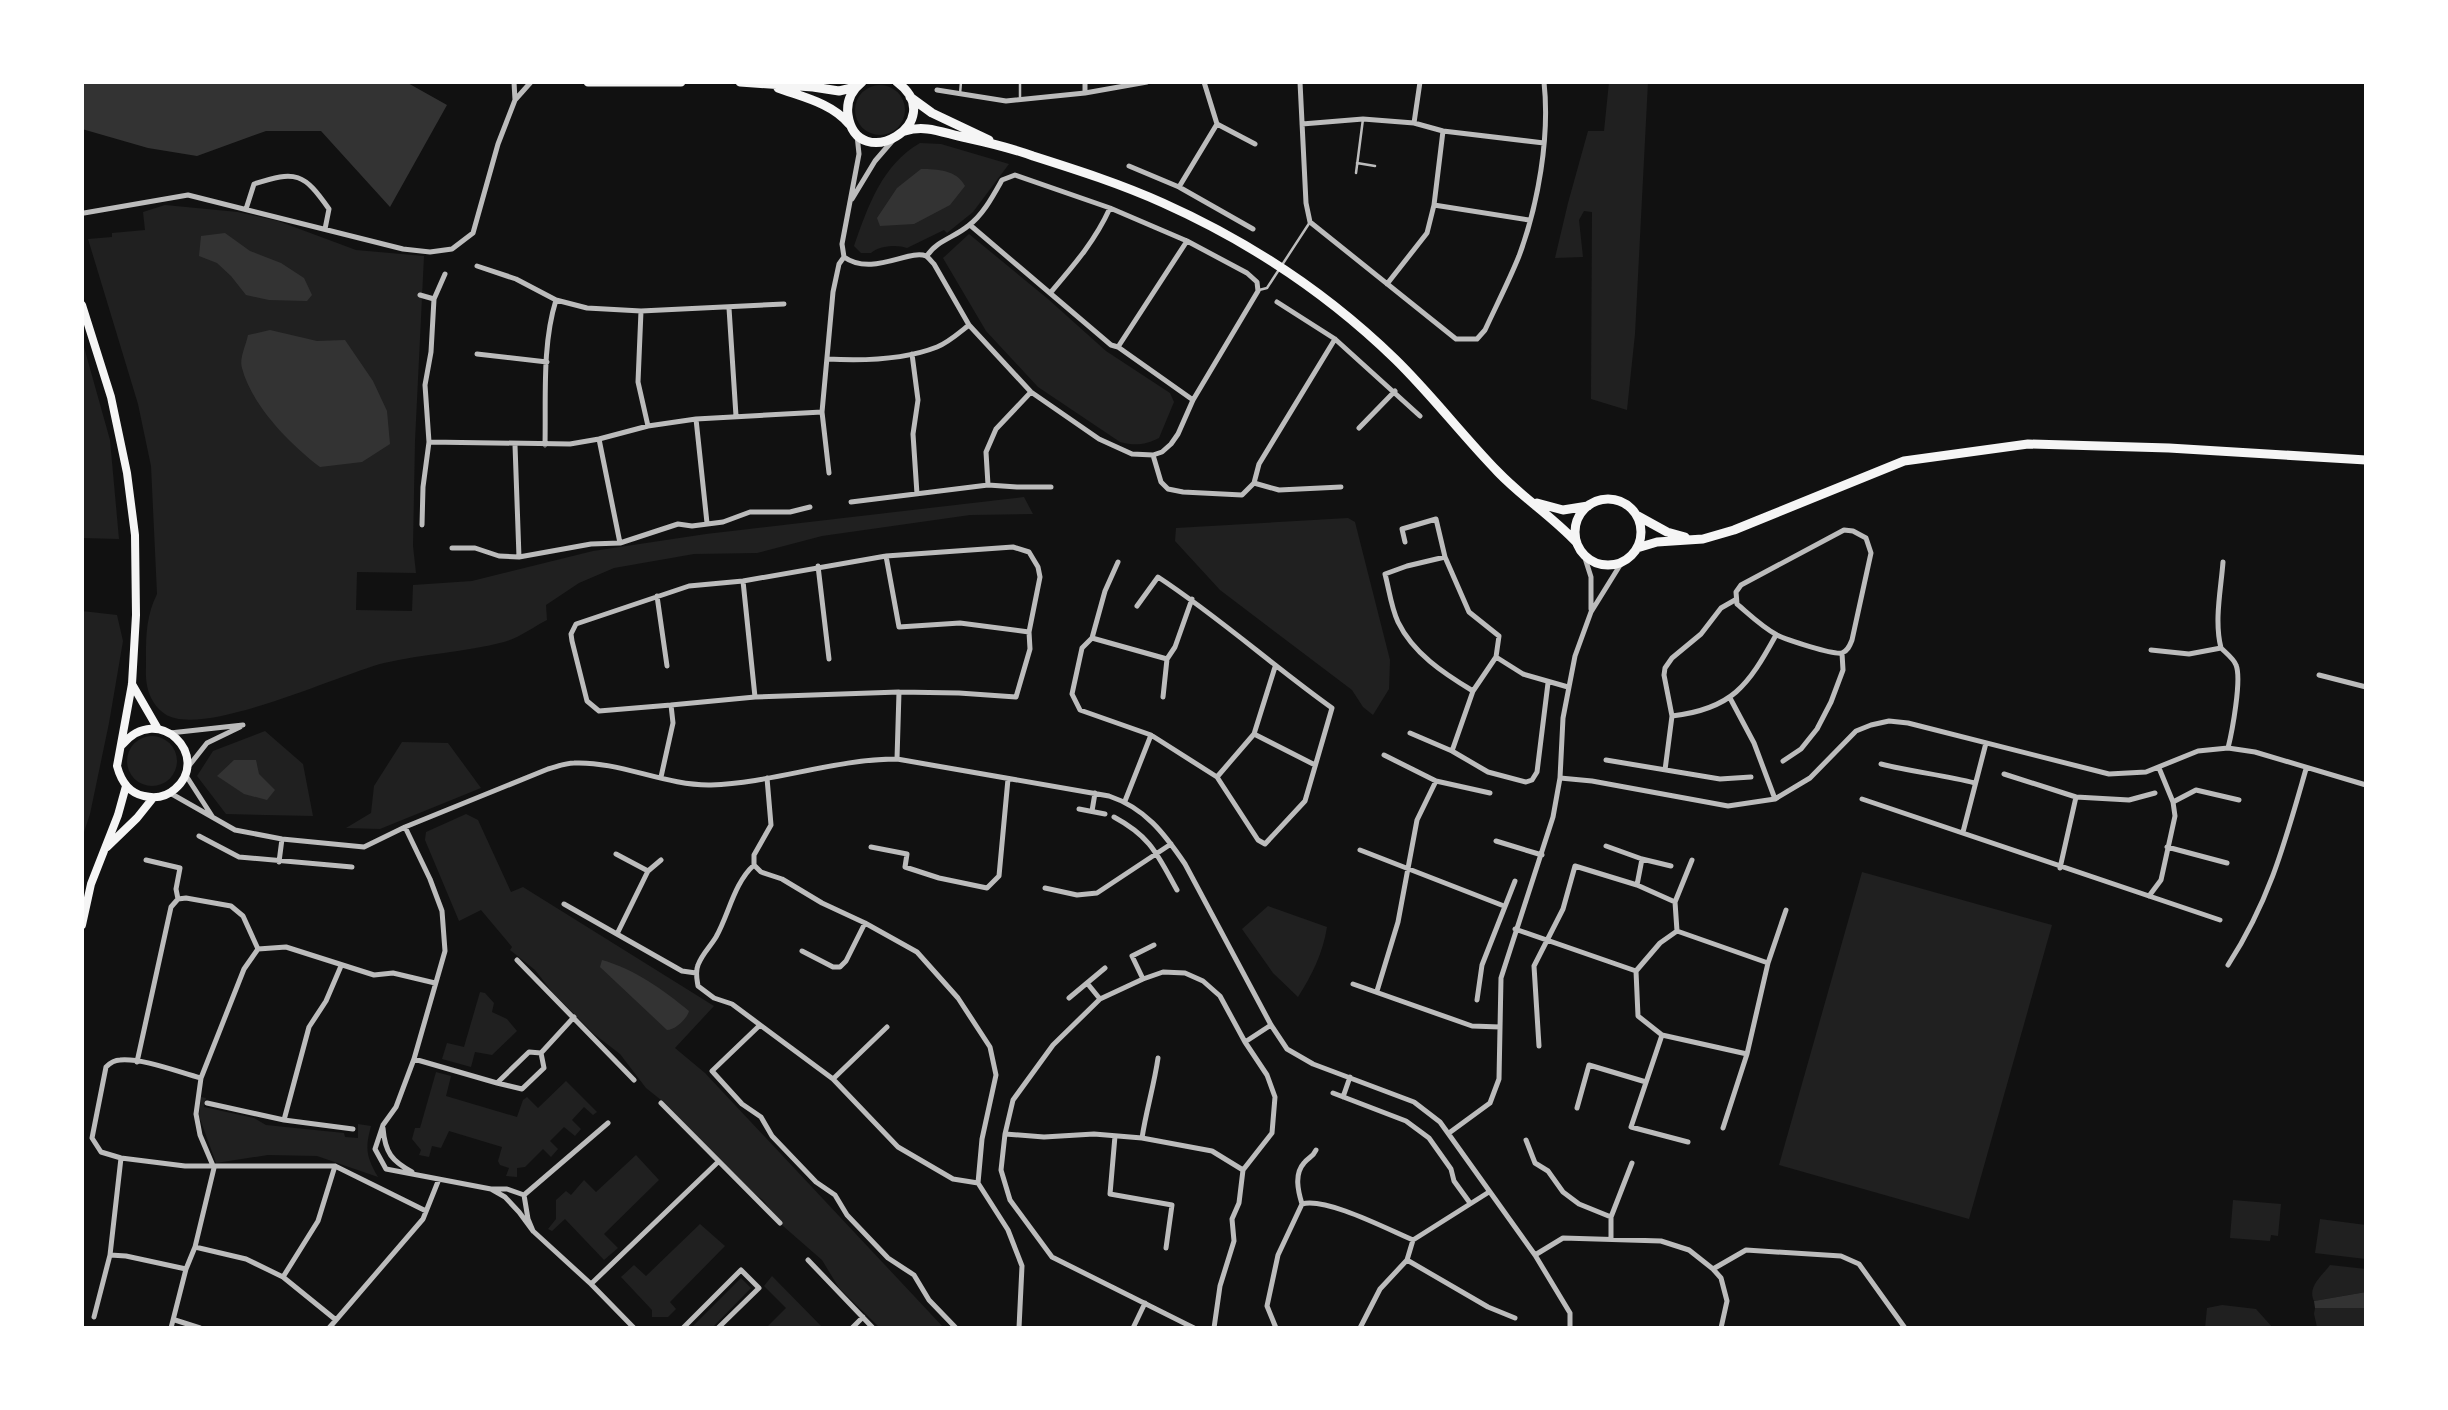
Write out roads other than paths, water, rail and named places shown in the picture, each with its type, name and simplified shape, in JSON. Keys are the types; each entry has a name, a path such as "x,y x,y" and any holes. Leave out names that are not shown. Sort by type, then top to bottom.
{"highway":[{"path":"588,82 681,82"},
{"path":"740,82 839,91 859,85"},
{"path":"900,83 910,97 932,113 997,144"},
{"path":"767,84 827,107 874,142 894,139 905,131 927,128 997,144 1114,183 1163,203 1228,236 1281,267 1334,306 1393,357 1500,474 1577,543 1584,555 1602,564 1622,562 1637,548 1657,542 1693,539 1734,530 1904,461 2028,444 2169,448 2366,460"},
{"path":"854,129 847,105 859,85"},
{"path":"905,131 912,115 910,97"},
{"path":"1532,501 1563,510 1588,506 1601,500 1614,500 1627,505 1636,515 1667,532 1693,539"},
{"path":"1577,543 1577,522 1588,506"},
{"path":"1636,515 1641,535 1637,548"}],"main road":[{"path":"82,305 111,397 127,473 137,572 132,684 117,766 126,786 138,795 153,798 170,793 180,785 186,771 186,754 180,742 170,733 158,729 138,731 122,745"},
{"path":"132,684 158,729"},
{"path":"82,925 91,884 126,786"},
{"path":"105,849 153,798"}],"street":[{"path":"514,82 515,100"},
{"path":"84,213 188,195 403,249 430,251 452,248 473,233 498,144 515,100 531,82"},
{"path":"1085,82 1085,93"},
{"path":"937,90 1006,102 1085,93 1147,82"},
{"path":"1204,82 1217,124 1255,144"},
{"path":"1300,82 1306,203 1310,222 1456,340 1477,339 1485,330 1519,255 1540,175 1546,101 1544,82"},
{"path":"1414,123 1420,82"},
{"path":"1004,111 1006,102"},
{"path":"1303,124 1363,119 1414,123 1443,131 1544,143"},
{"path":"1180,187 1217,124"},
{"path":"829,473 822,412 833,292 839,264 844,257 842,244 859,149 854,129"},
{"path":"1387,284 1427,233 1434,205 1443,131"},
{"path":"850,202 875,161 894,139"},
{"path":"1129,166 1180,187 1253,229"},
{"path":"246,209 254,184 284,174 311,183 329,209 325,229"},
{"path":"844,257 853,263 862,264 889,263 919,255 927,256 970,325 1031,392 1056,412 1116,448 1132,454 1153,455 1162,452 1171,444 1193,400 1255,300 1258,290 1257,282 1247,273 1187,241 1110,208 1015,175 1009,175 1002,180 992,198 970,225 931,249 927,256"},
{"path":"1434,205 1529,220"},
{"path":"1051,292 1084,255 1100,232 1110,208"},
{"path":"970,225 1111,345 1118,347 1193,400"},
{"path":"1118,347 1187,241"},
{"path":"477,266 516,279 556,300 587,308 640,312 784,304"},
{"path":"422,525 423,487 429,443 425,386 431,352 434,299 445,274"},
{"path":"420,295 434,299"},
{"path":"545,445 547,362 551,318 556,300"},
{"path":"1277,302 1335,340 1420,416"},
{"path":"729,308 736,416"},
{"path":"640,312 638,382 648,426"},
{"path":"827,359 859,361 912,354 939,346 970,325"},
{"path":"1153,455 1161,482 1175,491 1242,495 1254,483 1259,464 1335,340"},
{"path":"477,354 547,362"},
{"path":"912,354 918,400 913,434 917,494"},
{"path":"1359,428 1395,391"},
{"path":"988,485 986,452 996,429 1031,392"},
{"path":"429,443 545,445 599,439 648,426 696,419 822,412"},
{"path":"696,419 707,523"},
{"path":"599,439 620,542"},
{"path":"515,445 519,557"},
{"path":"1254,483 1279,489 1341,487"},
{"path":"851,502 988,485 1017,488 1051,486"},
{"path":"452,548 475,548 499,556 519,557 591,544 620,542 678,524 692,526 723,522 750,512 790,512 810,507"},
{"path":"1405,542 1402,529 1436,519 1445,557 1469,612 1499,636 1496,657 1473,691 1452,751"},
{"path":"1844,530 1861,534 1869,544 1871,554 1852,640 1847,650 1842,653 1776,635 1751,617 1735,600 1741,585 1834,534 1844,530"},
{"path":"1013,547 1029,552 1038,567 1040,577 1029,632 1030,649 1016,697 959,692 899,692 755,697 599,711 587,701 571,634 576,624 689,586 743,581 886,556 1013,547"},
{"path":"1584,555 1591,577 1591,612"},
{"path":"886,556 899,627 960,623 1029,632"},
{"path":"1445,557 1385,574 1397,620 1413,648 1473,691"},
{"path":"1118,562 1105,591 1092,638 1082,649 1072,694 1080,710 1151,735 1217,777 1258,840 1265,844 1305,801 1332,708 1275,667 1192,599 1158,577 1137,606"},
{"path":"1450,1133 1490,1103 1499,1079 1501,978 1553,817 1560,778 1563,718 1575,656 1591,612 1622,562"},
{"path":"2223,562 2218,638 2221,648 2236,665 2237,682 2228,748"},
{"path":"818,566 829,659"},
{"path":"743,581 755,697"},
{"path":"657,596 667,666"},
{"path":"1163,696 1168,672 1167,659 1175,648 1192,599"},
{"path":"1665,770 1672,716 1664,675 1668,662 1701,634 1721,608 1735,600"},
{"path":"1672,716 1699,713 1730,698 1762,660 1776,635"},
{"path":"1092,638 1167,659"},
{"path":"2151,650 2189,654 2221,648"},
{"path":"1783,761 1801,749 1817,729 1843,670 1842,653"},
{"path":"1496,657 1522,674 1568,687"},
{"path":"1217,777 1254,734 1275,667"},
{"path":"2319,675 2366,687"},
{"path":"1410,733 1452,751 1488,772 1518,782 1532,780 1537,772 1548,683"},
{"path":"897,759 899,692"},
{"path":"1730,698 1755,743 1775,799"},
{"path":"661,777 673,723 671,705"},
{"path":"1560,778 1592,781 1728,806 1775,799 1810,778 1856,731 1889,721 1908,723 2109,774 2146,772 2198,751 2228,748 2255,752 2366,785"},
{"path":"170,733 243,725 207,743 186,771 198,797 214,818"},
{"path":"1254,734 1315,765"},
{"path":"1125,801 1151,735"},
{"path":"1963,832 1986,743"},
{"path":"1384,755 1436,781 1490,793"},
{"path":"170,793 235,830 282,839 363,848 405,827 548,769 572,763 611,766 710,785 877,759 897,759 1094,793 1125,801 1145,814 1162,830 1185,864 1271,1025 1287,1049 1313,1065 1414,1102 1440,1122 1535,1255 1570,1313 1570,1328"},
{"path":"1606,760 1720,779 1751,777"},
{"path":"1881,764 1914,773 1975,783"},
{"path":"2149,896 2161,880 2175,816 2173,802 2159,768"},
{"path":"2228,965 2250,930 2274,877 2306,769"},
{"path":"2004,774 2076,797 2129,800 2155,793"},
{"path":"767,778 771,825 754,855 754,865 761,872 782,879 917,952 958,998 990,1047 996,1075 982,1139 978,1183 1008,1230 1021,1266 1019,1328"},
{"path":"870,847 907,854 905,867 939,878 987,888 999,876 1005,796 1009,779"},
{"path":"1377,991 1398,922 1417,820 1436,781"},
{"path":"2173,802 2196,790 2239,800"},
{"path":"1092,811 1094,793"},
{"path":"2060,868 2076,797"},
{"path":"1862,799 2220,920"},
{"path":"1079,809 1105,814"},
{"path":"1114,817 1137,830 1157,853 1177,890"},
{"path":"405,827 430,878 442,911 445,951 414,1059 396,1108 383,1125 375,1149 386,1169 491,1189 507,1189 524,1195"},
{"path":"199,836 239,857 352,867"},
{"path":"279,862 282,839"},
{"path":"1496,841 1542,855"},
{"path":"1045,888 1077,895 1097,893 1171,844"},
{"path":"1606,846 1671,866"},
{"path":"2167,847 2227,863"},
{"path":"1360,850 1504,906"},
{"path":"616,854 648,872"},
{"path":"1637,885 1642,859"},
{"path":"146,860 180,869 176,889 178,899"},
{"path":"617,934 648,872 661,860"},
{"path":"1677,931 1675,902 1692,860"},
{"path":"754,865 745,873 732,898 727,915 702,956 696,973 698,986 714,998 732,1004 833,1079 898,1147 953,1179 978,1183"},
{"path":"1539,1046 1534,966 1563,909 1575,866 1637,885 1675,902"},
{"path":"1477,1000 1482,965 1515,881"},
{"path":"138,1062 171,907 178,899 231,906 243,916 258,949"},
{"path":"564,904 682,971 696,973"},
{"path":"1723,1128 1747,1054 1768,963 1786,910"},
{"path":"802,951 837,968 846,961 865,923"},
{"path":"1515,929 1636,971"},
{"path":"1677,931 1768,963"},
{"path":"1677,931 1660,943 1636,971 1638,1016 1662,1035 1747,1054"},
{"path":"1143,979 1132,956 1154,945"},
{"path":"258,949 286,947 374,975 393,973 435,983"},
{"path":"171,1328 186,1269 195,1247 214,1168 200,1135 196,1114 201,1078 244,969 258,949"},
{"path":"517,960 634,1080"},
{"path":"284,1120 309,1027 326,1001 341,966"},
{"path":"1069,998 1105,968"},
{"path":"1194,1328 1052,1257 1010,1200 1000,1170 1013,1100 1053,1045 1100,999 1163,972 1185,972 1203,981 1220,996 1267,1075 1275,1097 1272,1133 1243,1170 1240,1203 1232,1219 1234,1241 1220,1286 1214,1328"},
{"path":"1087,983 1100,999"},
{"path":"1353,984 1472,1026 1500,1027"},
{"path":"541,1053 574,1017"},
{"path":"1245,1042 1271,1025"},
{"path":"759,1026 712,1071 742,1104 761,1117 772,1136 816,1182 835,1195 847,1215 888,1258 914,1275 929,1300 956,1328"},
{"path":"833,1079 887,1027"},
{"path":"1662,1035 1631,1127 1688,1142"},
{"path":"497,1083 529,1052 541,1053"},
{"path":"414,1059 522,1089 544,1068 541,1053"},
{"path":"1142,1139 1158,1058"},
{"path":"201,1078 138,1062 120,1059 111,1062 106,1067 92,1138 101,1152 121,1158 214,1168 335,1166 426,1211"},
{"path":"1577,1108 1589,1065 1646,1082"},
{"path":"1343,1097 1350,1077"},
{"path":"1332,1093 1406,1121 1429,1138 1470,1203"},
{"path":"207,1103 284,1120 353,1129"},
{"path":"661,1103 780,1223"},
{"path":"524,1195 608,1123"},
{"path":"383,1125 385,1145 396,1163 415,1174"},
{"path":"1005,1134 1044,1137 1094,1134 1142,1139 1212,1151 1243,1170"},
{"path":"1115,1136 1110,1194 1172,1205 1166,1248"},
{"path":"1526,1140 1535,1163 1548,1171 1563,1192 1579,1204 1611,1217"},
{"path":"1302,1204 1297,1185 1302,1164 1314,1155 1316,1150"},
{"path":"94,1317 110,1255 121,1158"},
{"path":"591,1284 718,1162"},
{"path":"1611,1238 1611,1217 1632,1163"},
{"path":"283,1277 318,1221 335,1166"},
{"path":"329,1328 423,1219 439,1179"},
{"path":"491,1189 505,1197 533,1231 634,1328"},
{"path":"1360,1328 1380,1289 1407,1260 1413,1240 1489,1192"},
{"path":"524,1195 533,1231"},
{"path":"1276,1328 1267,1306 1278,1255 1302,1204 1310,1201 1342,1210 1413,1240"},
{"path":"1535,1255 1563,1237 1661,1241 1689,1250 1721,1278 1727,1301 1721,1328"},
{"path":"195,1247 246,1259 283,1277 336,1320"},
{"path":"1713,1269 1745,1250 1841,1256 1859,1264 1905,1328"},
{"path":"110,1255 186,1269"},
{"path":"808,1260 873,1328"},
{"path":"1407,1260 1488,1307 1515,1318"},
{"path":"683,1328 741,1270 758,1288 718,1328"},
{"path":"1133,1328 1145,1303"},
{"path":"852,1328 863,1317"},
{"path":"175,1320 200,1328"}],"lane":[{"path":"960,94 961,82"},
{"path":"1020,82 1020,101"},
{"path":"1356,173 1363,119"},
{"path":"1357,163 1375,166"},
{"path":"1258,290 1267,288 1310,222"}]}
